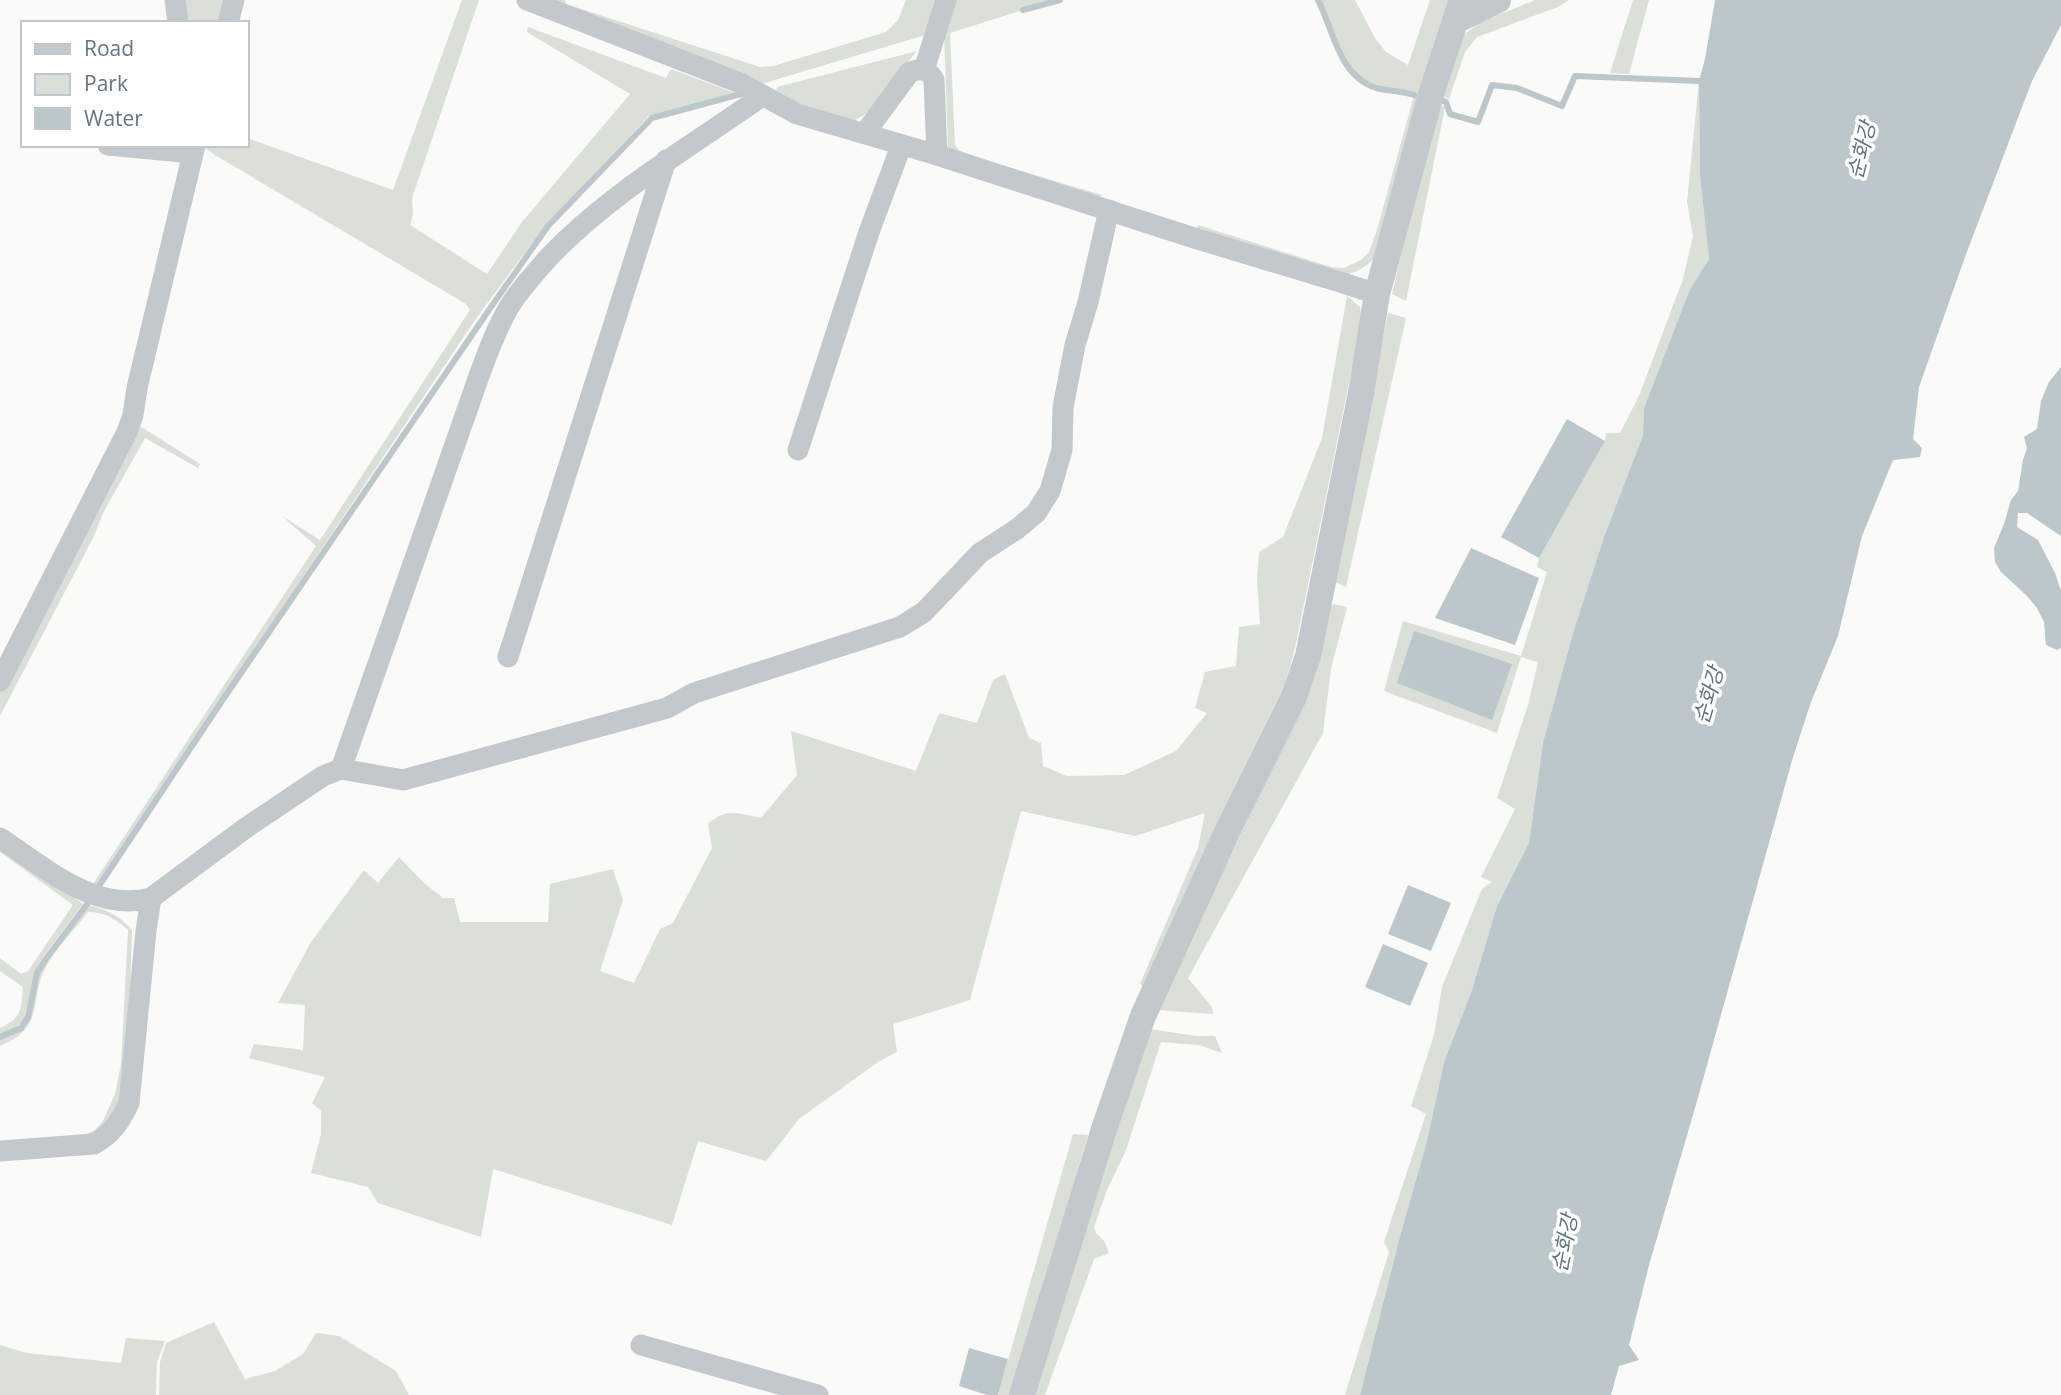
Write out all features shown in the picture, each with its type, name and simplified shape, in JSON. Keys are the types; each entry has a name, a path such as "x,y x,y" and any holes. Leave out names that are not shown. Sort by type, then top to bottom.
{"street":[{"path":"174,0 178,21"},
{"path":"229,21 234,0"},
{"path":"527,0 740,83 797,114 937,155 1377,294"},
{"path":"924,70 946,0"},
{"path":"1022,1395 1104,1129 1143,1016 1227,832 1293,699 1308,656 1359,406 1377,294 1412,161 1459,10 1498,0"},
{"path":"865,133 909,73 916,69 924,70 930,72 934,80 937,155"},
{"path":"341,769 479,376 509,306 533,275 578,228 666,160 762,96"},
{"path":"798,450 869,232 901,146"},
{"path":"0,681 127,432 133,415 137,388 194,149 151,147"},
{"path":"508,657 666,160"},
{"path":"0,838 94,896 136,902 151,898 257,820 323,776 341,769 403,780 667,708 694,693 900,627 924,612 980,553 1036,513 1050,491 1062,450 1063,407 1075,345 1088,302 1109,209"},
{"path":"0,1151 94,1144 107,1137 119,1124 129,1103 151,898"},
{"path":"641,1345 818,1395"}],"green space":[{"path":"178,0 231,0 226,21 182,21"},
{"path":"462,0 479,0 412,198 413,215 410,225 487,274 522,222 630,94 527,32 528,27 666,78 671,69 735,93 648,117 544,227 475,320 92,892 91,887 316,546 282,516 320,540 470,310 466,304 205,147 248,147 248,138 393,190"},
{"path":"541,0 565,0 566,4 760,67 773,66 886,32 898,20 906,0 940,0 929,34 758,85"},
{"path":"955,0 1054,0 950,33 955,145 960,151 984,160 1102,195 1094,200 952,154 948,147 944,34"},
{"path":"1320,0 1355,0 1375,38 1386,52 1408,65 1430,0 1456,0 1381,250 1363,268 1339,277 1196,231 1198,225 1331,267 1344,268 1361,260 1369,252 1416,95 1374,85 1353,70 1333,37"},
{"path":"1535,0 1569,0 1558,7 1477,37 1465,52 1449,99 1439,95 1464,34 1483,21"},
{"path":"1633,0 1649,0 1629,74 1610,73"},
{"path":"917,51 866,114 853,121 804,111 776,93 777,87"},
{"path":"1699,81 1700,176 1709,259 1690,289 1644,408 1643,435 1604,537 1573,633 1543,742 1529,843 1497,906 1471,993 1444,1062 1427,1141 1360,1395 1345,1395 1389,1252 1384,1242 1426,1114 1411,1106 1434,1035 1442,987 1482,889 1492,882 1481,877 1515,809 1497,798 1528,705 1538,662 1521,657 1497,733 1384,691 1403,621 1521,656 1547,572 1537,567 1539,558 1605,441 1606,433 1620,433 1639,396 1683,279 1693,236 1687,202"},
{"path":"1436,104 1445,107 1406,301 1392,294"},
{"path":"1347,296 1360,307 1362,319 1294,653 1278,705 1144,987 1140,984 1198,848 1205,813 1135,836 1021,811 970,1000 893,1024 897,1052 878,1062 799,1119 766,1161 698,1141 672,1225 493,1169 481,1237 378,1203 368,1187 311,1173 321,1134 321,1111 312,1103 325,1077 249,1058 254,1044 303,1050 305,1005 278,1003 311,942 364,870 378,883 399,857 443,898 454,898 460,922 548,922 550,884 613,869 623,900 600,971 634,983 660,929 673,923 712,848 708,824 727,814 761,818 797,775 791,731 916,771 939,713 977,723 993,680 1005,674 1029,738 1041,743 1043,766 1067,776 1124,775 1176,751 1207,713 1195,708 1205,672 1236,666 1239,627 1260,624 1257,580 1259,552 1283,537 1322,438"},
{"path":"1388,313 1406,318 1346,587 1335,582"},
{"path":"138,427 200,464 198,468 145,438 103,513 93,538 0,716 0,691"},
{"path":"1334,604 1347,607 1331,669 1323,733 1188,978 1212,1007 1213,1014 1156,1010 1299,713 1329,607"},
{"path":"0,845 83,904 42,958 35,972 24,1019 17,1027 0,1034 0,1028 13,1021 19,1012 23,987 0,971 0,958 21,974 28,971 73,905 0,852"},
{"path":"88,905 113,914 132,931 129,1033 121,1102 99,1135 84,1135 95,1130 103,1121 115,1094 121,1064 128,930 110,917 88,912 47,965 41,978 31,1021 25,1030 0,1046 0,1039 22,1029 29,1018 39,974 46,960"},
{"path":"1149,1029 1215,1036 1222,1053 1199,1045 1161,1042 1126,1150 1107,1190 1094,1227 1109,1253 1094,1259 1045,1395 1030,1395"},
{"path":"1073,1134 1088,1135 1011,1395 998,1395"},
{"path":"214,1322 245,1379 275,1371 303,1354 316,1333 339,1336 396,1371 409,1395 159,1395 160,1362 166,1343"},
{"path":"126,1338 165,1341 157,1362 156,1395 0,1395 0,1345 27,1353 121,1363"}],"water":[{"name":"순화강","path":"1715,0 2061,0 2061,25 2032,81 1919,387 1913,439 1922,448 1920,457 1893,460 1862,536 1838,636 1811,702 1793,757 1649,1265 1629,1345 1639,1360 1619,1366 1611,1395 1360,1395 1427,1141 1444,1062 1471,993 1497,906 1529,843 1543,742 1573,633 1604,537 1643,435 1644,408 1690,289 1709,259 1700,176 1699,81"},
{"path":"2061,367 2061,536 2027,513 2018,513 2017,527 2038,540 2061,591 2061,648 2057,650 2046,645 2044,622 2037,608 2001,572 1995,562 1994,548 2011,500 2018,491 2027,448 2024,437 2037,429 2041,401 2049,382"},
{"path":"1567,419 1605,441 1539,558 1501,537"},
{"path":"1471,548 1539,578 1515,645 1435,618"},
{"path":"1414,631 1512,664 1492,720 1397,683"},
{"path":"1408,885 1451,903 1431,951 1388,934"},
{"path":"1383,944 1428,963 1410,1006 1365,987"},
{"path":"969,1348 1008,1359 998,1395 987,1395 959,1386"}],"waterway":[{"path":"1023,10 1060,0"},
{"path":"1318,0 1339,51 1353,73 1376,88 1414,95"},
{"path":"1438,99 1446,102 1450,114 1478,122 1492,85 1517,88 1562,106 1575,76 1699,81"},
{"path":"97,889 224,698 548,226 652,118 741,94"},
{"path":"0,1037 21,1028 28,1017 37,973 88,903"}]}
